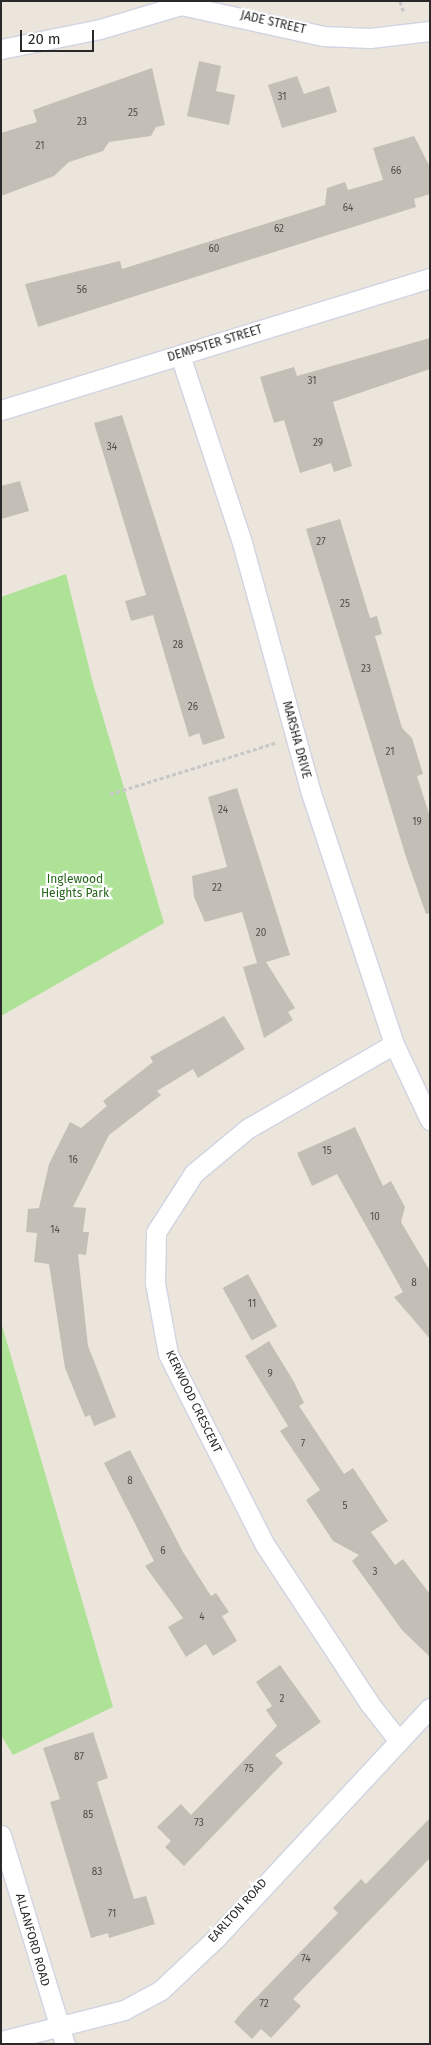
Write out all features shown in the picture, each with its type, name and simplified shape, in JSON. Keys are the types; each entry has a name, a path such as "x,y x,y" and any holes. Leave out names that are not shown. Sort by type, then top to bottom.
{"street":[{"name":"JADE STREET","path":"1,49 100,29 181,5 323,36 370,38 430,31"},
{"name":"DEMPSTER STREET","path":"1,410 430,278"},
{"name":"MARSHA DRIVE","path":"180,355 241,540 295,737 394,1044 430,1120"},
{"name":"KERWOOD CRESCENT","path":"394,1044 247,1129 194,1173 156,1232 155,1284 168,1354 265,1546 369,1703 398,1740"},
{"name":"EARLTON ROAD","path":"1,2041 63,2035 131,2008 161,1990 216,1938 398,1740 430,1708"},
{"name":"ALLANFORD ROAD","path":"1,1835 63,2035"}],"path":[{"path":"110,794 295,737"}],"green space":[{"name":"Inglewood Heights Park","path":"66,574 92,680 164,923 1,1016 1,597"},
{"path":"1,1322 113,1707 13,1755 1,1735"}],"building":[{"path":"199,61 221,66 216,91 235,95 229,125 187,116"},
{"path":"152,68 165,125 156,127 151,136 109,142 103,151 69,162 54,176 1,196 1,133 37,122 33,110"},
{"path":"297,76 304,94 329,86 337,112 282,128 268,85"},
{"path":"414,136 430,167 430,194 414,199 416,207 38,327 25,284 120,261 122,269 325,205 327,188 345,182 348,190 383,180 373,148"},
{"path":"430,338 430,369 333,402 352,466 334,472 331,463 300,473 284,420 274,423 260,377 294,367 297,376"},
{"path":"122,415 225,738 203,745 199,733 189,737 153,615 131,621 125,601 146,595 94,423"},
{"path":"20,481 29,511 1,519 1,486"},
{"path":"340,519 370,618 377,616 382,634 375,636 402,728 412,738 423,774 417,776 430,817 430,913 426,914 406,857 306,529"},
{"path":"237,788 290,955 266,962 295,1008 288,1012 293,1020 264,1038 243,967 257,963 242,912 205,922 194,897 192,876 227,867 208,797"},
{"path":"224,1016 245,1049 198,1078 193,1069 157,1091 161,1095 109,1135 73,1207 86,1208 83,1232 89,1232 86,1255 78,1254 88,1346 116,1417 94,1426 90,1415 85,1417 65,1368 49,1264 34,1262 37,1233 26,1232 28,1209 39,1208 49,1164 70,1122 81,1128 107,1106 103,1101 153,1062 150,1057"},
{"path":"355,1127 383,1186 391,1181 405,1207 401,1222 430,1271 430,1339 394,1297 403,1292 337,1174 312,1186 297,1153"},
{"path":"248,1274 277,1326 252,1341 223,1288"},
{"path":"269,1341 294,1382 304,1403 299,1406 344,1474 353,1468 388,1521 371,1532 395,1565 403,1559 430,1594 430,1657 402,1630 352,1561 359,1555 333,1541 306,1500 320,1490 280,1431 288,1426 245,1356"},
{"path":"130,1450 183,1552 211,1596 216,1593 229,1612 222,1616 237,1641 213,1656 206,1644 186,1657 168,1627 183,1618 145,1566 154,1561 104,1463"},
{"path":"280,1665 321,1722 275,1755 283,1763 184,1866 165,1847 171,1841 157,1827 181,1804 191,1815 277,1726 266,1710 272,1706 256,1682"},
{"path":"93,1732 108,1778 97,1782 134,1899 146,1896 155,1924 109,1938 108,1933 91,1938 50,1802 60,1799 43,1748"},
{"path":"430,1818 430,1858 293,1999 301,2006 271,2038 261,2029 252,2039 234,2022 338,1913 333,1908 361,1879 366,1884"}]}
